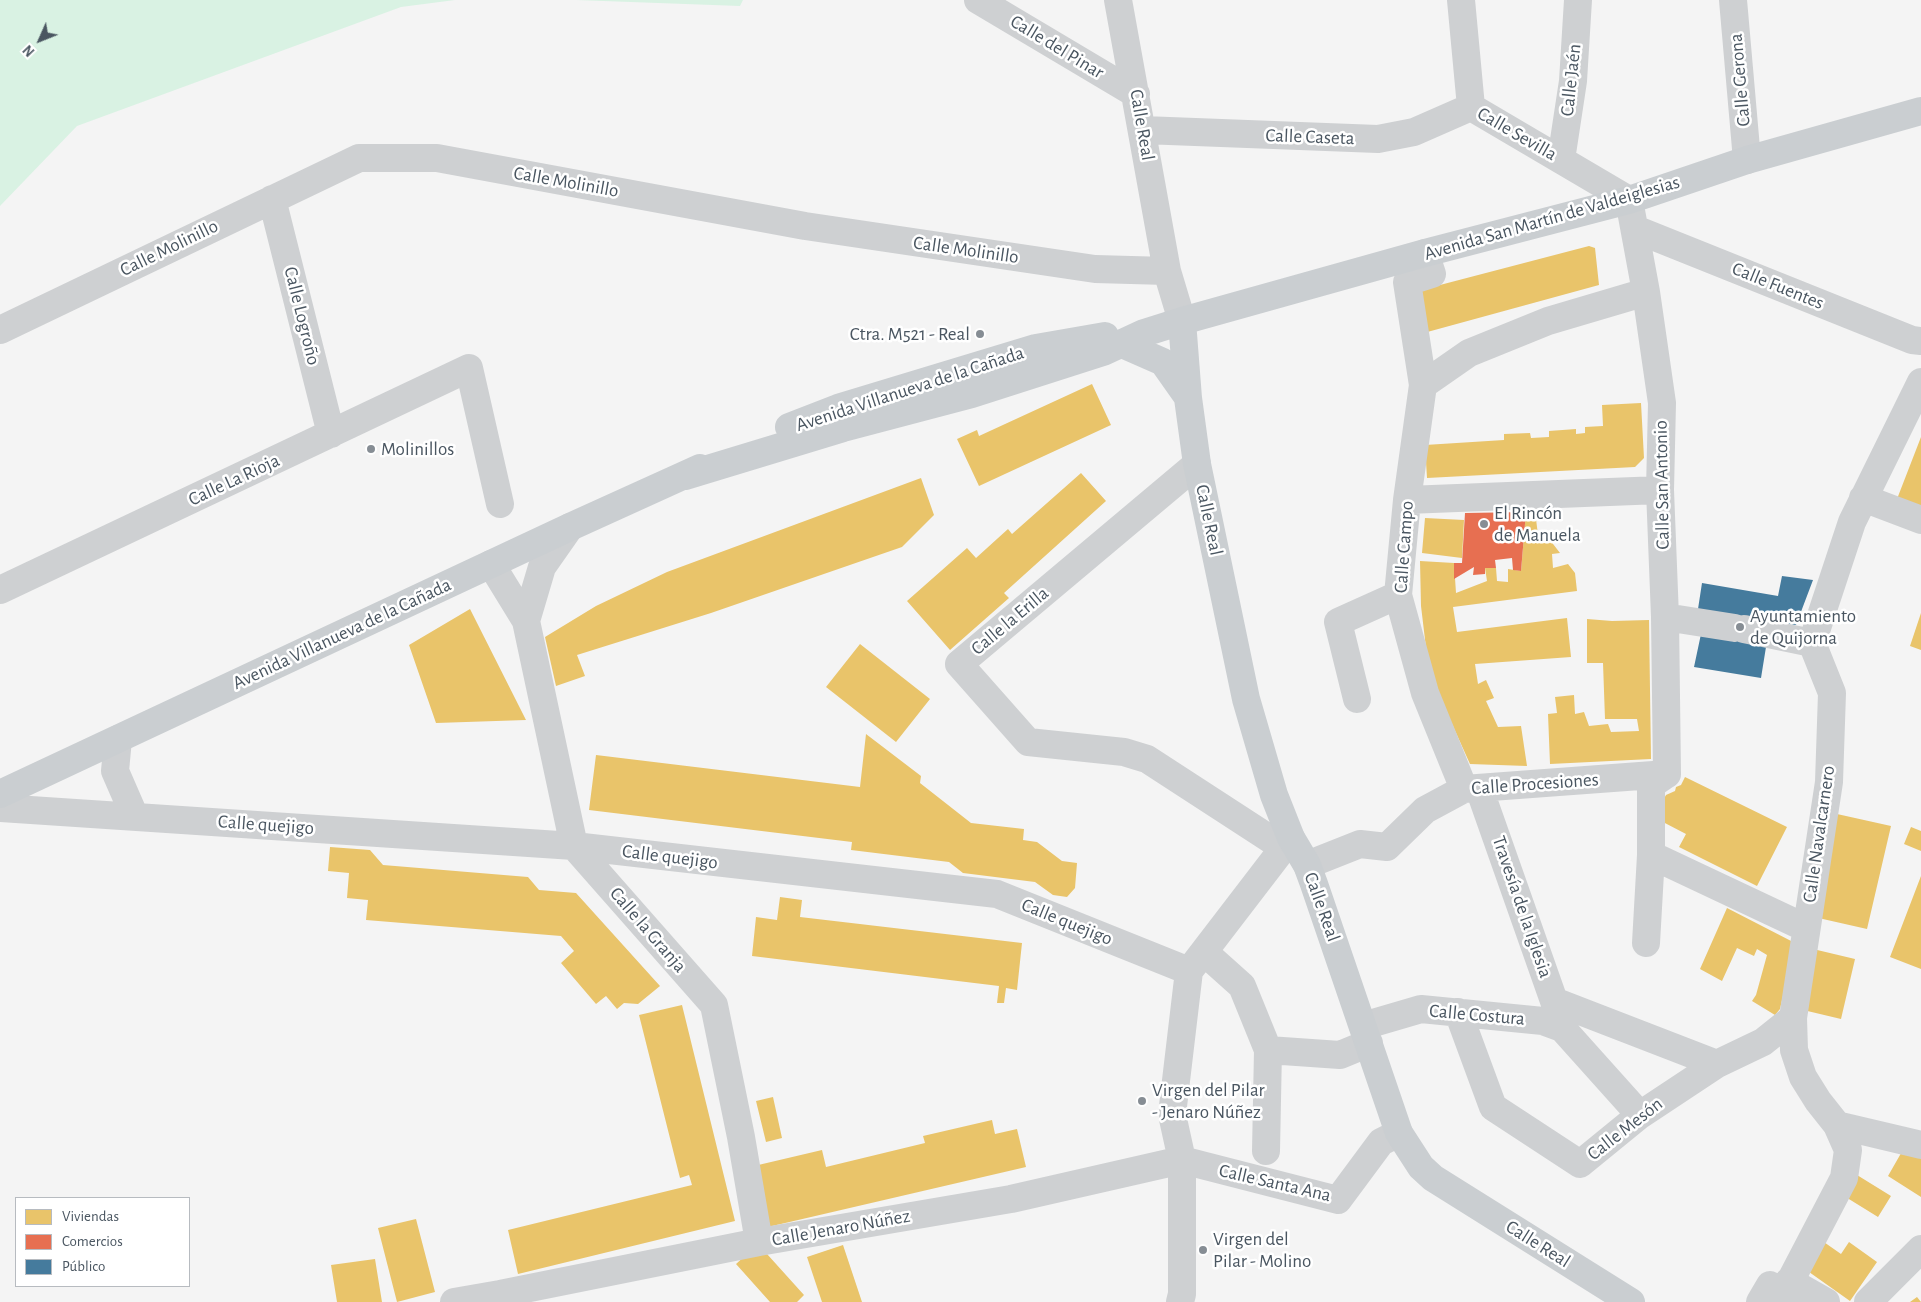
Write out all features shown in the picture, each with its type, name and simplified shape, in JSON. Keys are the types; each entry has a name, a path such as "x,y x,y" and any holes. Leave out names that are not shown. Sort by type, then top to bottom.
{"main road":[{"name":"Avenida San Martín de Valdeiglesias","path":"1182,321 1425,253 1629,200 1747,160 1921,111"},
{"name":"Avenida Villanueva de la Cañada","path":"0,794 570,526 685,476 843,428 972,394 1103,352 1133,338 1182,321"},
{"name":"Calle Real","path":"1182,321 1188,398 1197,464 1246,700 1287,843 1307,866 1399,1133 1421,1167 1432,1178 1631,1302"},
{"name":"Calle Real","path":"1133,338 1164,362 1188,398"}],"street":[{"name":"Calle del Pinar","path":"978,0 1136,94"},
{"name":"Calle Real","path":"1118,0 1167,271 1182,321"},
{"name":"Calle Sevilla","path":"1462,0 1471,107 1629,200"},
{"name":"Calle Jaén","path":"1561,160 1573,80 1578,0"},
{"name":"Calle Gerona","path":"1733,0 1747,160"},
{"name":"Calle Caseta","path":"1143,130 1378,139 1414,132 1471,107"},
{"name":"Calle Molinillo","path":"0,330 359,158 438,158 815,227 1095,269 1167,271"},
{"name":"Calle Logroño","path":"272,199 331,434"},
{"name":"Calle San Antonio","path":"1629,200 1646,292 1662,403 1660,490 1665,617 1667,774"},
{"name":"Calle Fuentes","path":"1635,229 1912,340 1921,341"},
{"name":"Calle Campo","path":"1425,253 1432,274 1407,282 1423,385 1407,500 1398,595 1426,693 1471,788"},
{"path":"1423,385 1469,354 1548,320 1646,292"},
{"name":"Calle La Rioja","path":"0,590 469,368 500,504"},
{"path":"1665,617 1812,643 1852,522 1921,382"},
{"name":"Calle la Erilla","path":"1197,464 959,664 1028,742 1124,752 1147,759 1287,843"},
{"path":"1407,500 1660,490"},
{"path":"1863,498 1921,520"},
{"name":"Calle la Granja","path":"526,622 542,567 570,526"},
{"name":"Calle la Granja","path":"491,564 526,622 574,846 714,1005 741,1137 759,1242"},
{"path":"1358,699 1338,622 1398,595"},
{"name":"Calle Navalcarnero","path":"1783,1294 1844,1178 1848,1150 1838,1125 1818,1101 1803,1077 1794,1050 1793,1018 1829,782 1832,693 1812,643"},
{"path":"118,739 115,771 135,817"},
{"path":"1646,943 1652,855 1651,785 1667,774"},
{"name":"Calle Procesiones","path":"1307,866 1360,844 1387,846 1425,810 1471,788 1667,774"},
{"name":"Travesía de la Iglesia","path":"1471,788 1554,1001 1562,1028"},
{"name":"Calle quejigo","path":"0,808 574,846 997,894 1196,961 1242,986 1268,1050"},
{"path":"1180,1302 1182,1286 1182,1160 1173,1119 1173,1106 1196,961 1287,843"},
{"path":"1652,855 1806,928"},
{"path":"1554,1001 1717,1064"},
{"name":"Calle Costura","path":"1268,1050 1340,1055 1366,1034 1421,1009 1543,1021 1562,1028"},
{"name":"Calle Mesón","path":"1458,1012 1493,1107 1580,1164 1640,1115 1717,1064 1763,1042 1793,1018"},
{"path":"1562,1028 1640,1115"},
{"path":"1266,1151 1268,1050"},
{"path":"1838,1125 1921,1145"},
{"name":"Calle Santa Ana","path":"1182,1160 1338,1200 1381,1142 1399,1133"},
{"name":"Calle Jenaro Núñez","path":"454,1302 497,1298 759,1242 1011,1199 1182,1160"},
{"path":"1868,1302 1921,1249"},
{"path":"1783,1294 1826,1302"}],"green space":[{"path":"0,0 455,0 401,7 77,126 0,206"},
{"path":"576,0 743,0 740,6"}],"building: Viviendas":[{"path":"1589,246 1595,248 1599,285 1420,334 1417,291"},
{"path":"1092,384 1111,425 979,486 957,439 977,430 979,436"},
{"path":"1641,403 1644,458 1635,467 1427,478 1425,445 1504,440 1504,434 1530,433 1531,438 1549,437 1549,431 1576,429 1576,434 1585,433 1585,427 1603,426 1602,405"},
{"path":"1921,437 1921,509 1897,499"},
{"path":"1081,473 1106,501 1004,593 1009,598 950,650 907,601 967,548 976,558 1008,529 1012,534"},
{"path":"921,478 934,515 902,547 711,613 577,655 585,676 556,686 545,637 596,606 667,572"},
{"path":"1535,511 1539,543 1550,540 1560,553 1552,554 1553,568 1568,564 1575,573 1577,591 1453,607 1457,632 1567,618 1571,657 1475,664 1478,684 1486,680 1494,698 1486,701 1498,727 1521,726 1527,766 1470,764 1429,673 1421,606 1420,561 1454,563 1456,593 1487,581 1485,568 1496,568 1497,581 1508,582 1508,569 1521,571 1526,512"},
{"path":"1425,518 1464,520 1462,558 1422,553"},
{"path":"470,609 526,720 436,723 409,645"},
{"path":"1921,613 1921,650 1910,646"},
{"path":"1587,619 1612,621 1649,620 1651,759 1550,764 1548,714 1557,713 1555,697 1574,695 1575,714 1584,712 1589,726 1608,724 1611,732 1639,731 1637,719 1605,719 1603,663 1587,663"},
{"path":"860,644 930,699 896,742 826,687"},
{"path":"866,734 921,776 920,783 971,823 1024,829 1023,840 1037,842 1062,861 1077,863 1075,888 1067,897 1053,895 1035,882 963,873 949,862 851,850 852,842 589,810 596,755 860,787"},
{"path":"1685,777 1787,827 1757,886 1679,847 1686,834 1661,821 1659,808 1666,795 1675,791 1676,787 1681,785"},
{"path":"1837,814 1891,826 1867,929 1814,917"},
{"path":"1911,827 1921,831 1921,851 1904,844"},
{"path":"330,847 370,850 383,865 528,877 539,890 576,893 660,986 638,1004 624,1003 617,1009 606,996 596,1004 561,963 574,951 561,936 366,920 368,900 347,898 349,873 328,871"},
{"path":"1921,876 1921,969 1890,957"},
{"path":"780,897 802,900 800,917 1022,943 1017,990 1006,988 1004,1003 997,1003 999,986 752,956 756,917 777,920"},
{"path":"1727,908 1795,943 1780,1009 1775,1015 1752,1001 1756,995 1767,955 1757,949 1754,956 1737,948 1722,981 1700,969"},
{"path":"1813,949 1855,959 1841,1019 1799,1009"},
{"path":"682,1005 735,1221 518,1274 508,1230 692,1185 689,1175 680,1178 639,1015"},
{"path":"773,1097 782,1138 766,1142 756,1101"},
{"path":"992,1120 995,1134 1017,1129 1026,1167 768,1227 754,1166 822,1150 826,1167 925,1143 923,1136"},
{"path":"1904,1148 1921,1157 1921,1197 1888,1176"},
{"path":"1857,1175 1891,1196 1878,1217 1844,1196"},
{"path":"416,1219 435,1292 397,1302 378,1228"},
{"path":"1821,1240 1841,1254 1849,1242 1877,1262 1850,1301 1802,1267"},
{"path":"758,1244 804,1295 797,1302 770,1302 736,1264"},
{"path":"843,1245 862,1302 822,1302 807,1257"},
{"path":"375,1259 382,1302 337,1302 331,1265"},
{"path":"1917,1297 1921,1302 1910,1302"}],"building: Comercios":[{"path":"1526,512 1521,571 1513,570 1512,558 1495,560 1496,568 1485,568 1485,574 1473,575 1474,567 1454,579 1454,563 1462,563 1465,513"}],"building: Público":[{"name":"Ayuntamiento de Quijorna","path":"1782,576 1813,580 1796,625 1746,617 1766,647 1761,678 1694,667 1701,634 1698,609 1702,583 1778,596"}],"place":[{"name":"Ctra. M521 - Real","path":"980,334"},
{"name":"Molinillos","path":"371,449"},
{"name":"El Rincón de Manuela","path":"1484,524"},
{"name":"Ayuntamiento de Quijorna","path":"1740,627"},
{"name":"Virgen del Pilar - Jenaro Núñez","path":"1142,1101"},
{"name":"Virgen del Pilar - Molino","path":"1203,1250"}]}
